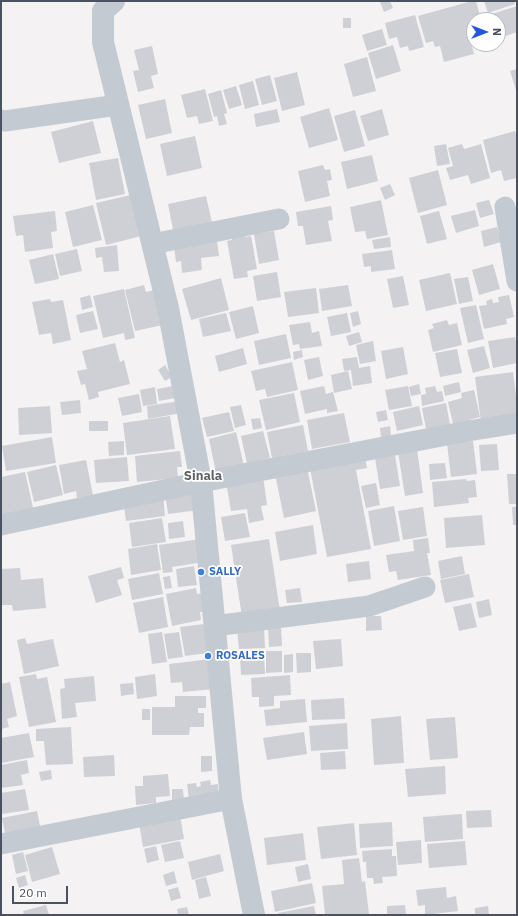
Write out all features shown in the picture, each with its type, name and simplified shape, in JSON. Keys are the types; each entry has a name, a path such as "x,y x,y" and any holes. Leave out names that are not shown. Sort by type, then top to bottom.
{"street":[{"path":"114,1 103,11 103,42 168,308 202,482 231,799 254,915"},
{"path":"1,120 5,121 118,105"},
{"path":"505,206 517,281"},
{"path":"152,244 279,220"},
{"path":"1,525 202,482 517,423"},
{"path":"214,626 369,606 425,587"},
{"path":"1,844 231,799"}],"building":[{"path":"390,1 393,8 384,12 380,2"},
{"path":"476,1 479,12 466,12 466,52 474,52 474,54 444,62 440,46 435,47 433,41 426,43 418,16"},
{"path":"484,1 514,1 515,4 488,12"},
{"path":"517,6 517,32 506,36 506,12 498,12"},
{"path":"415,15 424,47 409,51 408,46 400,48 397,37 389,39 385,23"},
{"path":"343,18 351,18 351,28 343,28"},
{"path":"382,29 387,45 367,51 362,35"},
{"path":"393,45 401,71 376,79 368,53"},
{"path":"152,46 158,74 151,76 154,88 138,92 133,71 139,70 134,50"},
{"path":"367,57 376,91 353,97 344,64"},
{"path":"517,69 517,93 510,71"},
{"path":"297,72 305,105 282,111 274,78"},
{"path":"270,75 277,101 262,105 255,79"},
{"path":"253,81 259,105 245,109 239,85"},
{"path":"236,86 242,105 229,109 223,90"},
{"path":"205,89 213,121 199,124 197,116 187,118 181,95"},
{"path":"221,90 227,113 224,114 227,124 219,126 217,116 214,117 208,94"},
{"path":"165,99 172,133 146,139 138,105"},
{"path":"329,108 338,140 309,148 300,117"},
{"path":"277,109 280,122 256,127 254,114"},
{"path":"382,109 389,135 368,141 360,116"},
{"path":"355,110 365,146 344,152 334,116"},
{"path":"93,121 101,153 59,163 51,132"},
{"path":"515,131 517,138 517,178 504,181 501,170 491,173 483,140"},
{"path":"195,136 202,168 167,176 160,144"},
{"path":"446,144 450,164 437,166 434,146"},
{"path":"462,144 464,149 481,144 490,178 471,184 468,175 450,180 446,168 453,166 448,148"},
{"path":"372,155 378,181 347,189 341,162"},
{"path":"118,158 125,194 96,200 89,163"},
{"path":"323,165 325,170 330,169 332,180 327,181 330,196 305,202 298,171"},
{"path":"438,170 447,205 418,213 409,178"},
{"path":"390,184 395,195 385,200 380,188"},
{"path":"135,194 145,235 106,245 96,203"},
{"path":"206,196 213,227 174,235 168,204"},
{"path":"381,200 388,235 367,239 365,231 355,232 350,207"},
{"path":"489,200 494,214 480,218 476,203"},
{"path":"93,205 102,240 73,247 65,212"},
{"path":"331,206 333,220 328,221 332,241 306,245 303,226 298,226 296,212"},
{"path":"475,210 479,226 456,233 451,216"},
{"path":"55,211 57,231 51,232 53,248 25,252 23,235 16,236 13,216"},
{"path":"439,211 447,239 427,244 420,216"},
{"path":"497,227 501,242 484,247 481,231"},
{"path":"243,230 245,237 251,236 257,269 247,271 248,277 234,279 227,241 232,240 231,233"},
{"path":"274,231 279,260 259,264 254,234"},
{"path":"390,237 391,247 374,249 372,240"},
{"path":"217,241 219,256 201,258 202,270 182,273 181,261 176,262 174,247"},
{"path":"117,245 119,271 104,272 102,257 96,258 95,248"},
{"path":"77,249 82,271 60,276 55,254"},
{"path":"392,250 395,269 371,272 371,266 364,267 362,254"},
{"path":"53,254 59,279 35,284 29,260"},
{"path":"493,264 500,289 479,295 472,270"},
{"path":"277,272 281,297 257,301 253,276"},
{"path":"450,273 457,304 426,311 419,280"},
{"path":"403,276 409,305 393,308 387,279"},
{"path":"468,277 473,301 459,304 454,279"},
{"path":"221,278 229,310 191,320 182,289"},
{"path":"144,285 146,292 158,289 163,325 135,331 125,290"},
{"path":"348,285 352,306 322,311 319,289"},
{"path":"316,288 319,313 288,317 284,292"},
{"path":"124,289 135,338 125,340 124,333 103,338 93,296"},
{"path":"90,295 93,307 82,310 80,298"},
{"path":"509,295 514,317 506,319 507,324 484,329 479,306 487,305 486,301 492,299 493,303 499,302 498,297"},
{"path":"50,299 51,302 63,300 71,340 53,344 51,333 39,335 32,302"},
{"path":"476,305 484,339 468,343 460,308"},
{"path":"253,306 259,333 236,339 229,312"},
{"path":"93,311 98,329 80,333 76,315"},
{"path":"358,311 361,324 353,327 350,313"},
{"path":"226,313 231,331 203,337 199,319"},
{"path":"347,313 351,332 331,336 327,317"},
{"path":"447,320 449,325 457,323 462,345 433,352 428,330 434,328 432,324"},
{"path":"310,322 312,333 319,331 322,346 300,349 299,344 293,345 289,325"},
{"path":"359,332 362,342 349,346 346,336"},
{"path":"286,334 291,358 259,365 254,341"},
{"path":"515,337 517,363 493,368 488,341"},
{"path":"373,341 376,361 360,364 356,345"},
{"path":"115,343 120,362 124,360 130,384 98,392 99,397 89,400 85,384 81,385 77,371 87,369 82,351"},
{"path":"484,346 490,368 473,373 467,350"},
{"path":"403,347 408,374 386,379 381,351"},
{"path":"243,348 247,364 219,372 215,356"},
{"path":"457,349 462,373 440,377 435,353"},
{"path":"302,350 303,357 294,360 293,352"},
{"path":"319,357 323,376 308,380 304,360"},
{"path":"357,357 359,368 370,366 372,383 353,386 351,370 344,371 342,359"},
{"path":"292,362 298,390 267,397 265,389 256,391 251,371"},
{"path":"165,365 172,377 165,381 158,370"},
{"path":"348,371 352,389 334,393 331,375"},
{"path":"513,372 517,403 517,417 481,422 475,377"},
{"path":"459,382 461,392 445,396 443,386"},
{"path":"419,384 421,394 411,396 409,387"},
{"path":"179,385 181,397 159,401 157,389"},
{"path":"324,386 326,394 333,392 338,411 327,413 327,409 305,414 300,391"},
{"path":"408,386 412,406 389,410 385,390"},
{"path":"435,386 437,392 442,391 444,401 422,406 421,395 426,394 425,388"},
{"path":"155,387 157,404 143,406 140,390"},
{"path":"474,390 480,417 469,420 470,425 454,428 448,402 462,398 461,393"},
{"path":"294,393 300,422 266,430 259,400"},
{"path":"139,394 142,412 122,416 118,398"},
{"path":"80,400 81,413 62,415 60,402"},
{"path":"180,401 182,413 148,419 147,406"},
{"path":"446,403 451,430 427,434 422,408"},
{"path":"241,405 246,425 235,428 230,407"},
{"path":"50,406 52,433 19,435 18,408"},
{"path":"419,406 423,425 397,431 393,412"},
{"path":"386,410 388,420 378,422 376,412"},
{"path":"229,412 234,431 207,437 202,418"},
{"path":"344,413 350,442 312,449 307,420"},
{"path":"170,416 175,449 127,455 123,423"},
{"path":"260,418 262,428 253,430 251,419"},
{"path":"89,421 108,421 108,431 89,431"},
{"path":"303,425 308,451 272,458 267,432"},
{"path":"390,426 391,436 381,438 380,428"},
{"path":"263,431 270,458 247,464 241,436"},
{"path":"236,432 244,466 216,473 209,439"},
{"path":"52,437 56,463 6,471 2,446"},
{"path":"124,441 124,455 109,456 108,442"},
{"path":"473,441 477,474 451,477 447,443"},
{"path":"497,444 499,470 481,471 479,445"},
{"path":"417,449 423,493 405,496 398,452"},
{"path":"180,451 182,467 177,467 178,478 137,482 135,456"},
{"path":"395,455 400,486 380,489 375,458"},
{"path":"127,457 129,481 96,483 94,460"},
{"path":"365,457 367,468 356,470 371,549 327,557 309,463"},
{"path":"86,460 93,495 77,498 76,491 64,494 59,465"},
{"path":"445,463 447,478 430,480 429,464"},
{"path":"56,465 63,495 34,502 27,472"},
{"path":"307,467 316,511 284,518 275,474"},
{"path":"25,472 34,512 1,519 1,477"},
{"path":"507,474 517,474 517,504 509,504"},
{"path":"263,476 267,505 261,506 264,520 249,523 247,509 231,511 226,482"},
{"path":"466,479 467,481 475,480 477,497 468,498 469,503 434,507 432,482"},
{"path":"376,483 380,505 366,508 361,486"},
{"path":"196,488 199,510 168,514 165,493"},
{"path":"163,494 165,516 126,521 123,499"},
{"path":"394,506 400,541 374,546 368,511"},
{"path":"423,507 427,536 403,540 398,511"},
{"path":"512,507 517,507 517,525 513,525"},
{"path":"245,513 250,537 225,541 221,517"},
{"path":"482,515 485,545 446,548 444,518"},
{"path":"162,518 166,542 132,547 129,523"},
{"path":"183,521 185,537 169,539 168,523"},
{"path":"313,525 317,554 280,561 275,532"},
{"path":"428,538 430,553 427,553 431,575 398,580 396,571 389,572 386,555 414,551 413,540"},
{"path":"201,539 204,562 172,567 173,572 163,573 159,545"},
{"path":"269,539 280,611 242,617 231,545"},
{"path":"157,544 161,570 131,575 128,549"},
{"path":"462,556 465,574 441,579 438,561"},
{"path":"369,561 371,579 348,582 346,564"},
{"path":"194,566 197,585 178,587 176,569"},
{"path":"121,567 124,578 117,580 122,595 96,603 88,576"},
{"path":"20,568 21,580 43,578 46,608 13,611 12,605 1,605 1,569"},
{"path":"159,573 163,594 132,600 128,579"},
{"path":"469,574 474,597 445,603 440,580"},
{"path":"170,576 172,588 165,589 163,577"},
{"path":"196,588 197,594 204,593 207,611 200,612 201,620 172,626 166,594"},
{"path":"300,588 302,602 287,603 285,590"},
{"path":"163,597 168,627 139,633 133,603"},
{"path":"489,599 492,615 479,618 476,602"},
{"path":"471,603 477,627 459,631 453,607"},
{"path":"366,616 381,616 382,630 366,631"},
{"path":"204,624 208,653 185,656 180,627"},
{"path":"264,627 265,648 239,649 237,629"},
{"path":"281,627 282,646 269,647 268,628"},
{"path":"162,632 167,662 152,664 148,634"},
{"path":"179,632 183,657 168,659 164,634"},
{"path":"25,638 27,644 53,639 59,666 24,674 17,640"},
{"path":"341,639 343,666 316,669 313,641"},
{"path":"266,651 282,651 282,672 266,673"},
{"path":"296,653 311,653 311,672 297,673"},
{"path":"293,654 293,672 284,673 284,655"},
{"path":"264,656 265,674 241,675 240,657"},
{"path":"211,659 214,689 183,692 182,682 171,683 169,664"},
{"path":"36,674 37,679 47,677 56,722 29,727 19,677"},
{"path":"155,674 157,696 137,699 135,677"},
{"path":"290,675 291,695 274,696 274,706 259,707 259,697 252,697 251,678"},
{"path":"94,676 96,701 75,703 77,717 62,719 60,689 65,688 64,679"},
{"path":"10,682 17,716 7,719 9,727 1,729 1,684"},
{"path":"133,683 134,694 121,696 120,684"},
{"path":"175,696 206,696 206,708 198,708 198,713 204,713 204,727 190,727 189,735 152,735 152,707 175,707"},
{"path":"344,698 345,719 312,720 311,700"},
{"path":"305,699 307,722 266,726 264,710 280,708 280,701"},
{"path":"142,709 150,709 150,720 142,720"},
{"path":"401,716 404,763 374,765 371,719"},
{"path":"455,717 458,758 430,760 426,719"},
{"path":"347,723 348,749 311,751 309,726"},
{"path":"71,727 73,764 46,765 44,741 36,741 36,729"},
{"path":"304,732 307,754 267,760 263,738"},
{"path":"29,733 34,757 1,763 1,738"},
{"path":"345,751 346,769 321,770 320,753"},
{"path":"114,755 115,776 84,777 83,757"},
{"path":"201,756 212,756 212,771 201,772"},
{"path":"27,760 29,773 21,775 23,785 1,788 1,765"},
{"path":"445,766 446,794 408,797 405,769"},
{"path":"51,770 52,779 41,781 39,772"},
{"path":"168,774 170,796 156,797 156,803 136,805 135,786 143,786 143,776"},
{"path":"210,780 211,785 218,784 219,797 189,799 187,784 196,783 197,787 201,786 200,782"},
{"path":"25,789 29,810 2,814 1,793"},
{"path":"172,789 183,789 184,801 172,801"},
{"path":"491,810 492,827 467,828 466,811"},
{"path":"37,811 41,831 6,839 2,818"},
{"path":"462,814 463,839 425,842 423,817"},
{"path":"180,815 184,839 143,847 139,823"},
{"path":"392,822 393,846 360,848 359,824"},
{"path":"354,823 357,855 321,859 317,827"},
{"path":"303,833 306,860 267,865 264,838"},
{"path":"421,840 422,863 398,865 396,842"},
{"path":"180,841 184,858 165,862 161,845"},
{"path":"465,841 467,865 429,868 427,844"},
{"path":"156,846 159,860 147,863 144,849"},
{"path":"52,847 60,874 32,882 25,855"},
{"path":"392,849 392,856 396,856 397,876 382,877 383,883 374,884 373,878 367,878 366,862 363,862 362,851"},
{"path":"23,852 28,871 16,874 12,855"},
{"path":"220,854 224,871 192,880 188,862"},
{"path":"359,858 362,882 365,881 369,914 325,915 322,886 344,884 342,860"},
{"path":"308,864 311,879 298,882 295,867"},
{"path":"174,871 177,883 166,886 163,875"},
{"path":"25,875 28,885 19,888 16,878"},
{"path":"206,877 211,896 199,899 195,880"},
{"path":"312,883 316,903 275,912 271,891"},
{"path":"178,887 181,898 171,901 168,890"},
{"path":"446,887 447,898 456,896 458,911 425,915 425,905 418,906 416,890"},
{"path":"46,905 49,915 24,915 23,911"},
{"path":"405,905 406,915 387,915 387,906"},
{"path":"314,906 316,915 278,915 278,913"},
{"path":"488,906 489,915 475,915 475,908"},
{"path":"187,907 189,915 178,915 177,909"}],"place":[{"name":"SALLY","path":"201,572"},
{"name":"ROSALES","path":"208,656"}],"district":[{"name":"Sinala","path":"203,476"}]}
